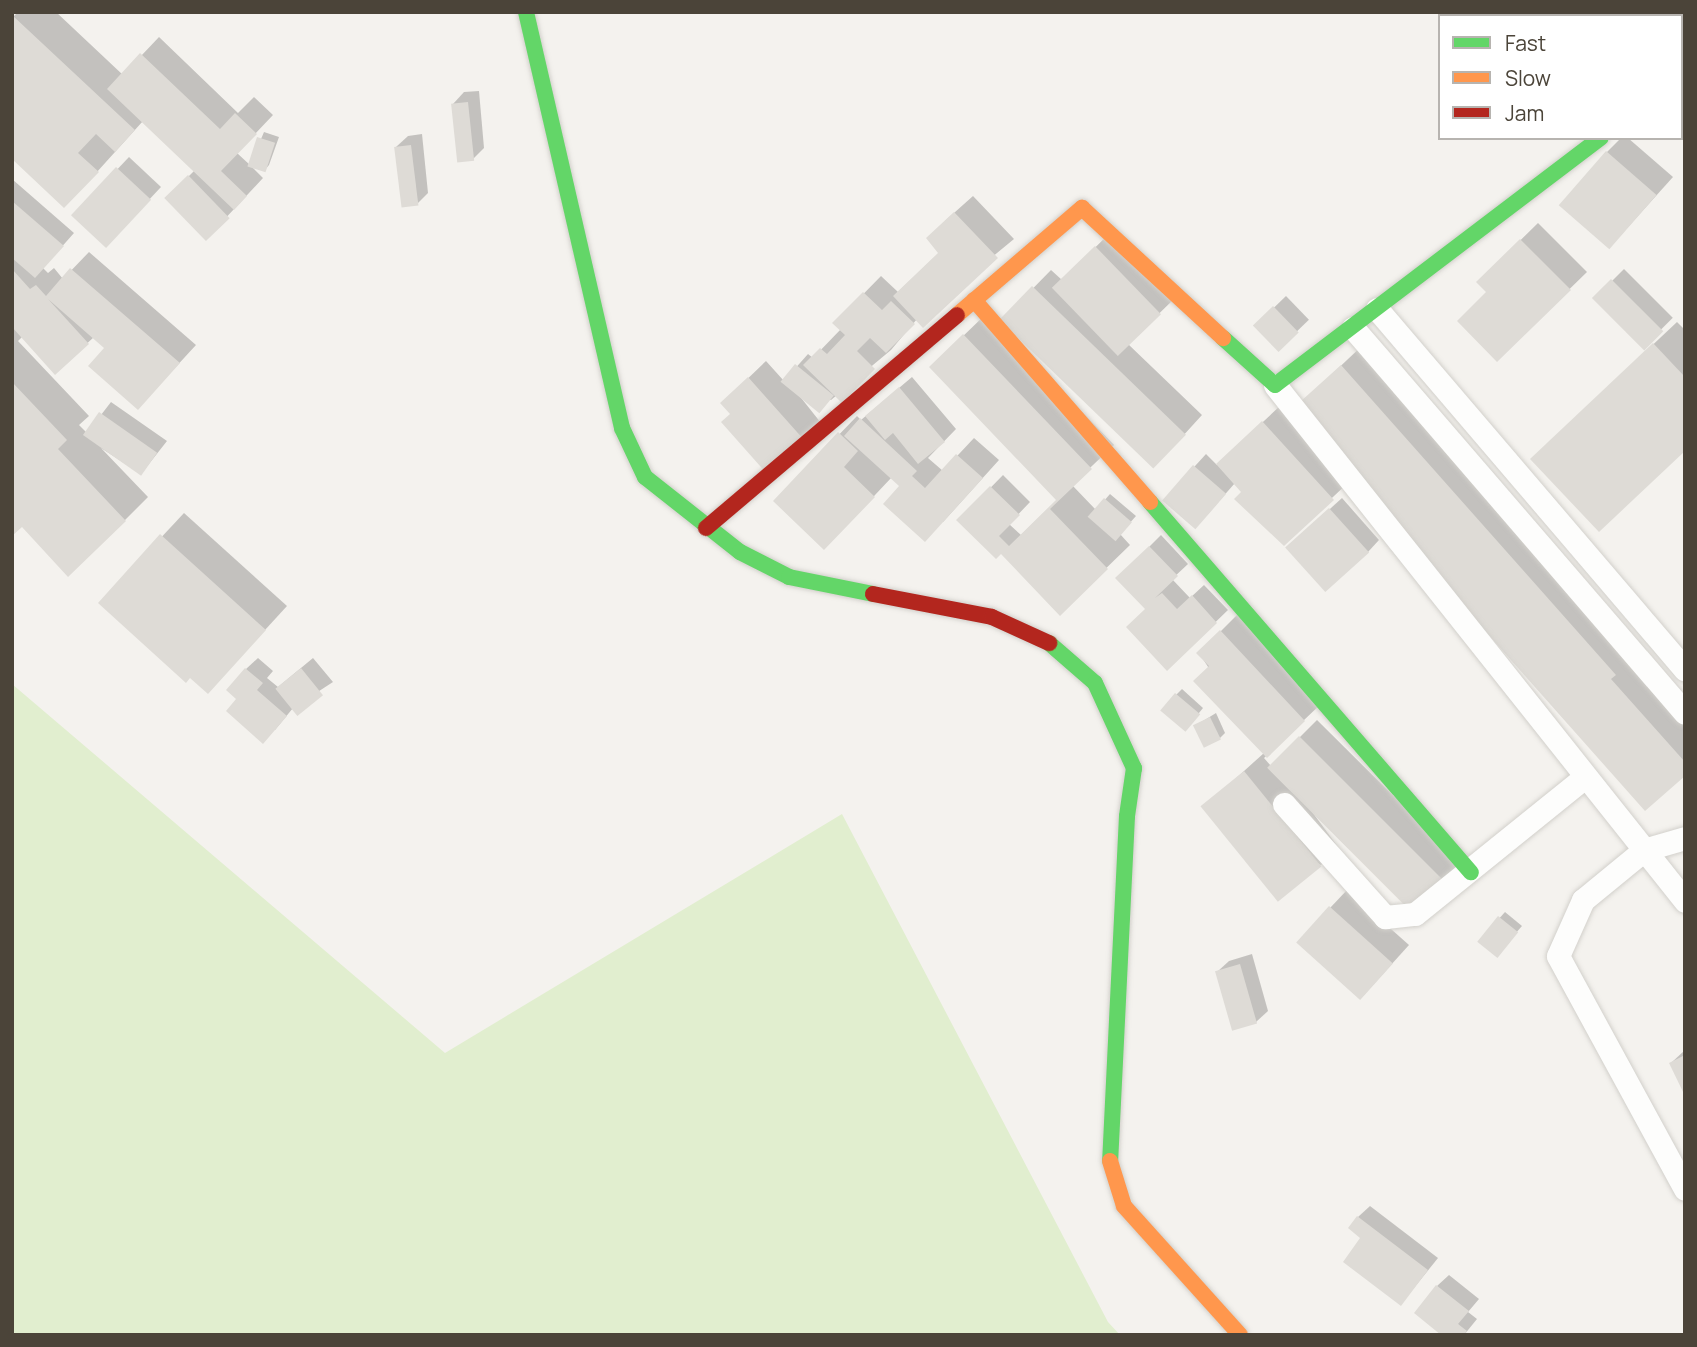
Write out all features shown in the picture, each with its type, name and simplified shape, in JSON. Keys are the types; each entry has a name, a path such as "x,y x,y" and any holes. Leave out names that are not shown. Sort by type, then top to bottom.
{"street":[{"path":"526,12 622,428 645,477 740,552 789,577 992,617 1052,645 1096,683 1134,768 1127,816 1108,1156 1124,1206 1240,1335"},
{"path":"1275,385 1598,140"},
{"path":"706,527 1082,208 1275,385 1685,901"},
{"path":"974,300 1471,872"},
{"path":"1377,309 1685,669"},
{"path":"1353,328 1685,713"},
{"path":"1284,804 1385,917 1415,915 1585,777"},
{"path":"1685,838 1644,850 1583,900 1559,956 1685,1189"}],"green space":[{"path":"12,684 445,1053 842,814 1108,1322 1120,1335 12,1335"}],"building":[{"path":"12,15 135,130 115,152 96,134 78,153 99,172 64,208 12,159"},
{"path":"140,53 220,129 235,113 257,134 221,171 247,196 234,210 107,89"},
{"path":"468,102 474,161 457,162 451,104"},
{"path":"257,137 275,143 265,172 247,166"},
{"path":"411,145 418,206 402,208 394,147"},
{"path":"1606,151 1657,195 1609,249 1559,205"},
{"path":"116,167 151,200 106,248 71,215"},
{"path":"188,175 230,218 206,241 164,198"},
{"path":"12,201 64,246 35,278 12,258"},
{"path":"954,212 998,258 923,328 893,296 938,253 926,238"},
{"path":"1520,239 1571,290 1497,362 1457,321 1486,292 1476,282"},
{"path":"1095,246 1161,314 1118,356 1052,288"},
{"path":"70,268 180,363 138,410 88,366 104,348 48,299 89,344 55,375 12,327 12,269 30,289 36,285 46,296"},
{"path":"1611,279 1663,331 1644,350 1592,298"},
{"path":"1032,286 1186,435 1153,468 999,320"},
{"path":"863,292 882,310 891,301 915,324 886,353 870,338 857,351 875,369 842,403 803,365 820,348 827,354 845,335 832,323"},
{"path":"1273,306 1299,333 1279,352 1253,325"},
{"path":"963,334 1092,469 1050,509 1108,569 1060,616 1001,554 996,559 956,520 990,486 1020,515 999,536 1009,546 1056,500 929,367"},
{"path":"1653,343 1685,377 1685,451 1599,532 1530,459"},
{"path":"795,364 834,395 819,413 781,382"},
{"path":"1341,365 1616,675 1611,679 1685,762 1685,776 1645,811 1290,411"},
{"path":"748,377 805,441 768,475 721,422 730,414 720,403"},
{"path":"12,382 67,440 58,449 126,521 68,577 22,527 12,536"},
{"path":"899,387 945,442 918,464 893,433 885,440 865,416"},
{"path":"99,412 157,453 141,476 83,435"},
{"path":"860,418 917,471 912,476 925,488 956,454 983,478 925,542 883,504 899,486 844,436"},
{"path":"1262,421 1334,500 1284,546 1234,499 1241,492 1216,464"},
{"path":"838,432 858,451 844,467 875,497 824,550 773,501"},
{"path":"1193,465 1226,494 1195,529 1162,500"},
{"path":"1104,498 1132,522 1116,541 1088,517"},
{"path":"1329,508 1369,553 1325,592 1285,547"},
{"path":"160,534 266,630 208,694 190,678 186,683 98,603"},
{"path":"1149,546 1178,576 1155,598 1162,593 1177,609 1192,595 1217,623 1167,671 1126,627 1145,609 1115,578"},
{"path":"1220,630 1305,721 1267,758 1193,681 1209,666 1196,653"},
{"path":"245,668 263,683 257,690 287,716 263,744 226,711 236,699 226,690"},
{"path":"301,668 323,695 297,716 275,689"},
{"path":"1175,693 1200,714 1185,732 1160,711"},
{"path":"1210,717 1221,739 1204,748 1193,725"},
{"path":"1299,736 1447,884 1416,916 1267,768"},
{"path":"1244,771 1321,867 1278,902 1200,806"},
{"path":"1329,906 1393,964 1360,1000 1296,942"},
{"path":"1498,916 1518,932 1497,958 1477,942"},
{"path":"1240,964 1257,1024 1232,1031 1215,971"},
{"path":"1685,1055 1685,1096 1669,1063"},
{"path":"1357,1216 1428,1270 1401,1306 1343,1262 1360,1238 1348,1228"},
{"path":"1436,1285 1469,1311 1458,1324 1467,1331 1464,1335 1441,1335 1414,1313"}],"traffic: fast":[{"path":"526,12 622,428 645,477 740,552 789,577 873,594"},
{"path":"1223,338 1275,385 1598,140"},
{"path":"1150,502 1471,872"},
{"path":"1049,643 1095,683 1134,768 1127,816 1110,1161"}],"traffic: slow":[{"path":"957,315 1082,208 1223,338"},
{"path":"974,300 1150,502"},
{"path":"1110,1161 1124,1206 1240,1335"}],"traffic: jam":[{"path":"706,528 957,315"},
{"path":"873,594 992,617 1049,643"}]}
